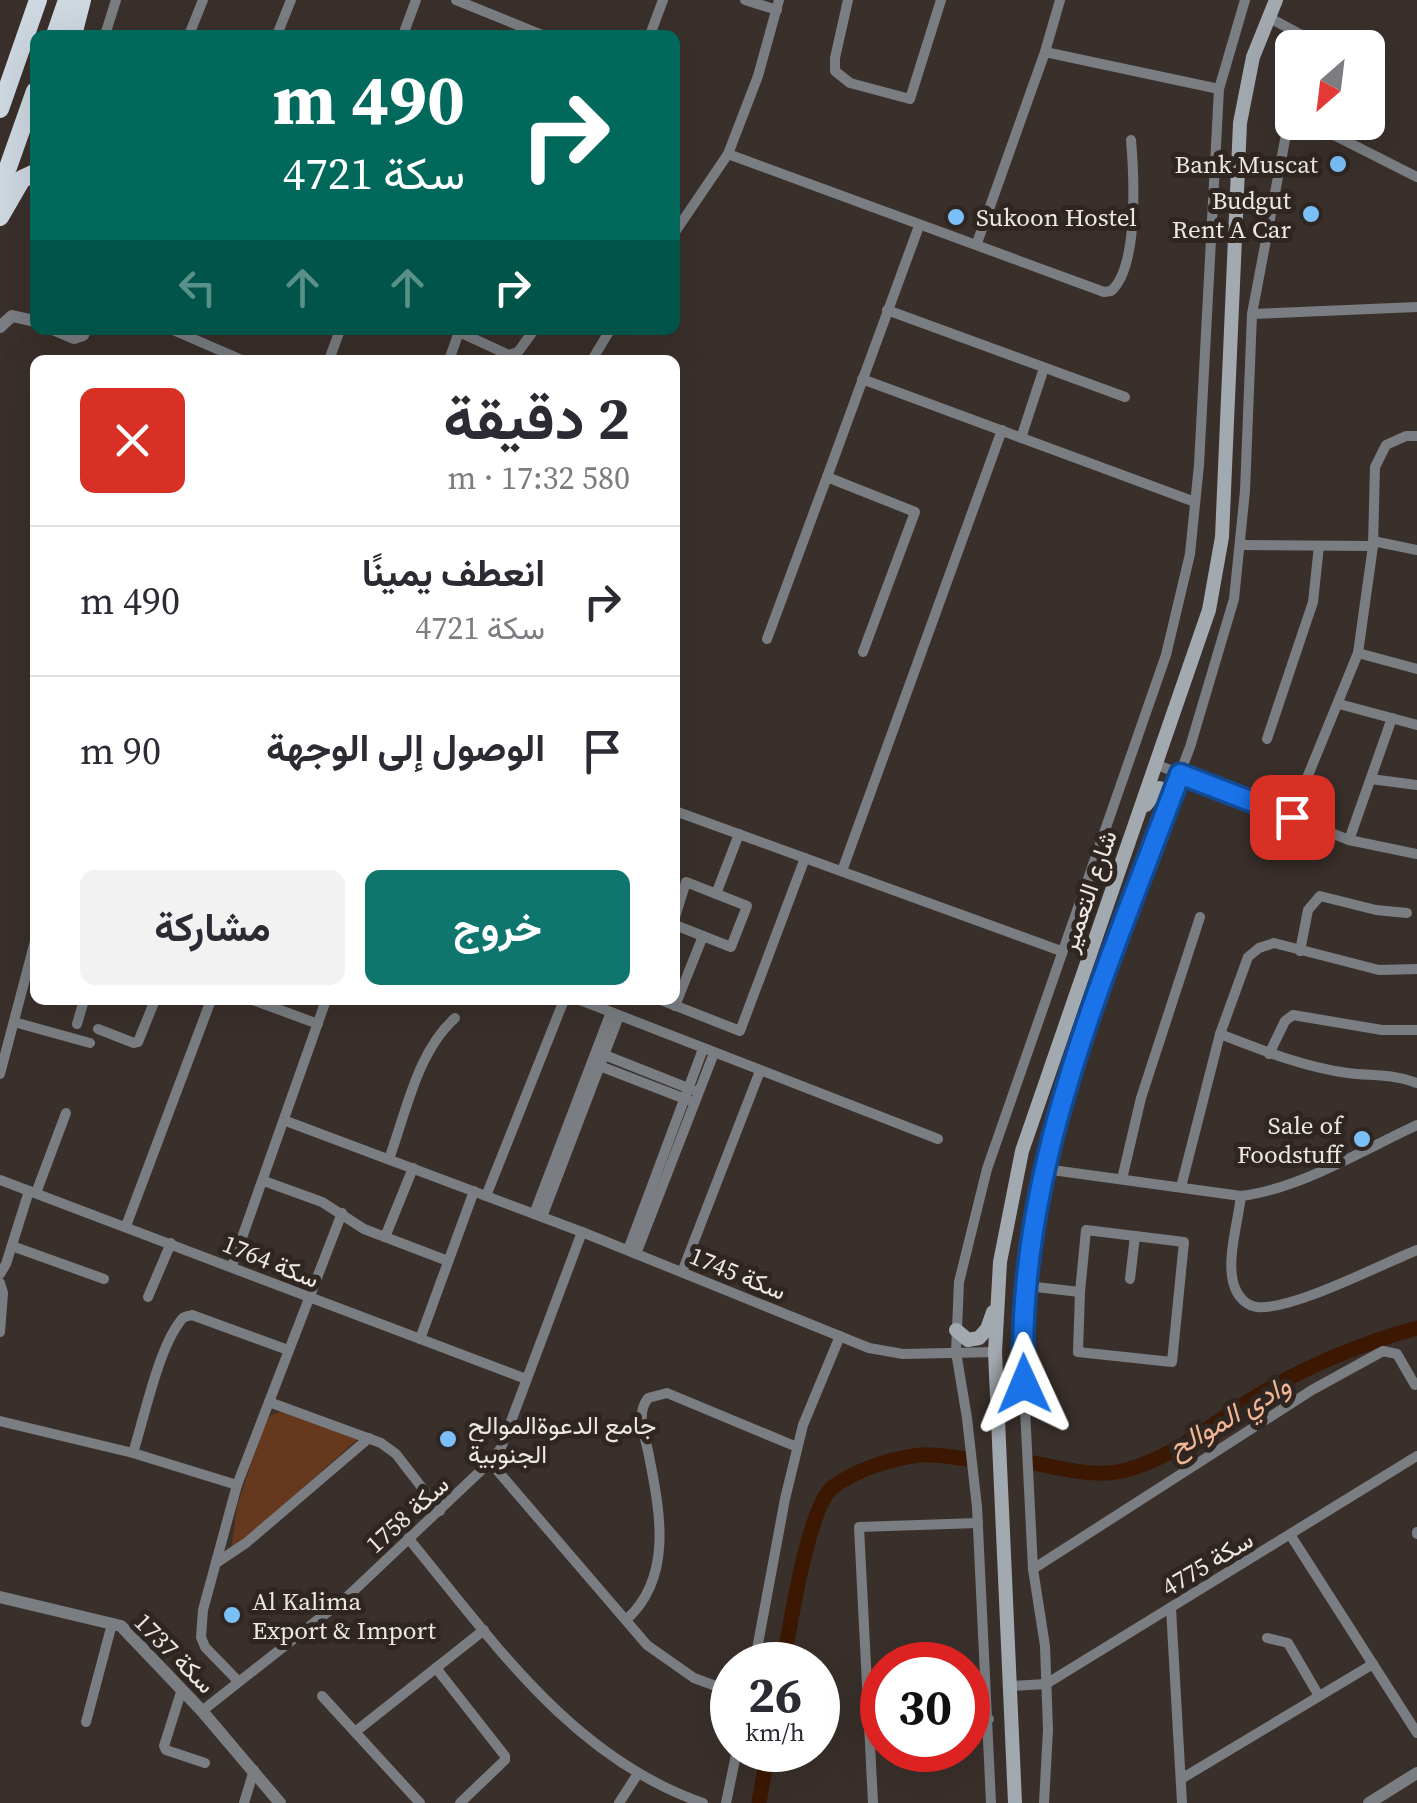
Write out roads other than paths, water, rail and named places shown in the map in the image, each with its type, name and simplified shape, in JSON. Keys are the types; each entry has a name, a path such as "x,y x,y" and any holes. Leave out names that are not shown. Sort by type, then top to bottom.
{"highway":[{"path":"0,109 38,0"},
{"path":"57,30 67,0"},
{"path":"74,30 82,0"},
{"path":"0,190 30,105"},
{"path":"0,217 22,179 30,175"}],"main road":[{"name":"شارع التعمير","path":"1015,1803 995,1352 1000,1262 1022,1151 1209,610 1222,537 1240,123 1246,78 1276,0"},
{"path":"1138,812 1159,788 1174,790"},
{"path":"956,1330 968,1340 979,1338 987,1329 998,1297"}],"street":[{"path":"107,30 116,0"},
{"path":"192,30 203,0"},
{"path":"279,30 291,0"},
{"path":"405,30 416,0"},
{"path":"456,0 520,30"},
{"path":"652,30 663,0"},
{"path":"680,225 728,154 758,76 778,5 745,0"},
{"path":"848,0 835,58 836,71 850,82 910,99 941,0"},
{"path":"976,243 1046,52 1060,0"},
{"path":"984,1642 968,1418 956,1352 960,1282 987,1169 1166,655 1190,554 1219,89 1245,0"},
{"path":"1268,16 1293,30"},
{"path":"1046,52 1219,89"},
{"path":"728,154 1104,292 1112,291 1123,278 1130,238 1132,140"},
{"path":"1044,1803 1045,1646 1033,1569 1022,1349 1026,1286 1045,1169 1097,993 1180,774 1216,669 1234,599 1241,545 1252,314 1265,230 1285,140"},
{"path":"1344,140 1417,176"},
{"path":"767,639 918,226"},
{"path":"1252,314 1417,307"},
{"path":"887,310 1125,397"},
{"path":"0,327 12,316 30,321"},
{"path":"184,335 230,355"},
{"path":"466,335 509,355 518,352 530,335"},
{"path":"1021,438 1044,368"},
{"path":"862,379 1196,502"},
{"path":"842,871 1002,430"},
{"path":"1292,817 1358,653 1373,543 1375,467 1386,445 1406,436 1417,436"},
{"path":"827,477 915,512 862,652"},
{"path":"1241,545 1373,543 1417,550"},
{"path":"1267,739 1314,602 1319,546"},
{"path":"1358,653 1417,670"},
{"path":"1339,704 1417,725"},
{"path":"1350,840 1392,718"},
{"path":"1155,764 1350,840 1417,854"},
{"path":"1371,779 1417,785"},
{"path":"680,812 1061,951"},
{"path":"716,894 739,834"},
{"path":"676,1006 740,1031 805,858"},
{"path":"680,903 686,882 747,906 731,946 680,924"},
{"path":"1300,950 1308,910 1320,896 1376,910 1408,913"},
{"path":"1122,1179 1141,1098 1200,917"},
{"path":"680,996 703,936"},
{"path":"1181,1187 1220,1034 1248,956 1274,943 1379,970 1417,969"},
{"path":"0,1074 30,960"},
{"path":"77,1024 83,1005"},
{"path":"98,1029 134,1044 153,1005"},
{"path":"126,1226 209,1005"},
{"path":"267,1005 318,1024"},
{"path":"232,1266 324,1005"},
{"path":"486,1196 562,1005"},
{"path":"592,1005 938,1139"},
{"path":"538,1215 615,1014"},
{"path":"1270,1054 1285,1021 1294,1015 1382,1030 1417,1030"},
{"path":"389,1160 430,1049 440,1031 455,1018"},
{"path":"14,1022 90,1043"},
{"path":"1220,1034 1270,1054 1345,1072 1417,1083"},
{"path":"632,1252 708,1051"},
{"path":"598,1059 692,1095"},
{"path":"682,1272 760,1071"},
{"path":"0,1274 66,1114"},
{"name":"سكة 1745","path":"286,1120 582,1232 882,1352 995,1352"},
{"path":"1045,1169 1242,1196 1290,1183 1417,1125"},
{"path":"385,1237 413,1168"},
{"name":"سكة 1764","path":"0,1180 526,1379"},
{"path":"264,1180 322,1202 364,1229 448,1261"},
{"path":"420,1339 474,1191"},
{"path":"1242,1196 1232,1266 1234,1286 1243,1301 1256,1308 1288,1303 1417,1250"},
{"path":"238,1681 212,1656 201,1637 204,1610 236,1486 342,1214"},
{"path":"1086,1230 1184,1242 1172,1362 1078,1352 1080,1292 1086,1230"},
{"name":"سكة 1758","path":"202,1710 348,1596 490,1462 500,1448 582,1232"},
{"path":"1130,1279 1136,1236"},
{"path":"148,1297 170,1243"},
{"path":"12,1246 104,1279"},
{"path":"0,1283 0,1332"},
{"path":"1026,1286 1080,1292"},
{"path":"132,1453 178,1323 192,1315 288,1350"},
{"path":"759,1642 803,1424 840,1336"},
{"path":"1033,1569 1312,1390 1382,1352 1398,1354 1415,1385"},
{"path":"626,1620 644,1602 651,1588 660,1550 657,1494 641,1413 648,1398 667,1394 797,1447"},
{"path":"269,1402 368,1438 396,1454 440,1511"},
{"path":"0,1421 132,1453 236,1486"},
{"path":"216,1563 246,1543 368,1438"},
{"name":"سكة 4775","path":"1011,1686 1046,1684 1417,1456"},
{"path":"490,1462 647,1645 678,1669 710,1683"},
{"path":"865,1642 859,1527 978,1522"},
{"path":"1291,1536 1417,1733"},
{"path":"408,1538 573,1728 637,1775 703,1803"},
{"name":"سكة 1737","path":"0,1597 121,1626 202,1710 280,1803"},
{"path":"1171,1608 1182,1803"},
{"path":"86,1722 112,1624"},
{"path":"356,1732 484,1630"},
{"path":"1267,1638 1288,1643 1320,1696"},
{"path":"1181,1780 1373,1664"},
{"path":"436,1668 505,1756 460,1803"},
{"path":"182,1689 164,1746 205,1763"},
{"path":"322,1696 420,1803"},
{"path":"244,1803 254,1770"},
{"path":"726,1803 732,1772"},
{"path":"871,1772 873,1803"},
{"path":"989,1772 990,1803"},
{"path":"1369,1803 1417,1773"},
{"path":"619,1803 637,1775"}],"waterway":[{"name":"وادي الموالح","path":"1034,1463 1080,1472 1126,1470 1176,1449 1254,1398 1313,1366 1417,1328"},
{"name":"وادي الموالح","path":"787,1642 815,1518 833,1487 863,1470 898,1459 926,1455 967,1459"},
{"name":"وادي الموالح","path":"759,1803 764,1772"}],"place":[{"name":"Bank Muscat","path":"1338,164"},
{"name":"Budgut Rent A Car","path":"1311,214"},
{"name":"Sukoon Hostel","path":"956,217"},
{"name":"Sale of Foodstuff","path":"1362,1139"},
{"name":"جامع الدعوةالموالح الجنوبية","path":"448,1439"},
{"name":"Al Kalima Export & Import","path":"232,1615"}]}
